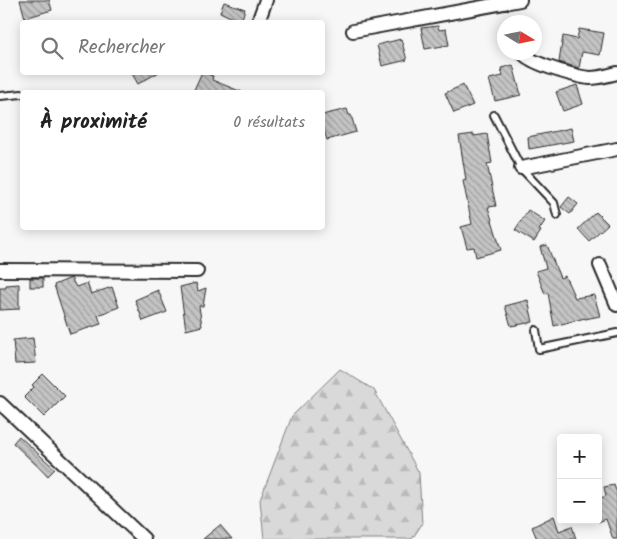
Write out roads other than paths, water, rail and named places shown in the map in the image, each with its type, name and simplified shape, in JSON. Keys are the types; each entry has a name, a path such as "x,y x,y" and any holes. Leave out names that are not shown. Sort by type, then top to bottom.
{"street":[{"path":"259,20 266,0"},
{"path":"353,31 520,0"},
{"path":"530,60 590,78 617,73"},
{"path":"521,168 617,149"},
{"path":"600,265 617,305"},
{"path":"0,270 197,271"},
{"path":"0,403 144,539"}],"lane":[{"path":"0,96 20,94"},
{"path":"494,115 521,168 554,203 557,215"},
{"path":"536,330 539,349 617,333"}]}
